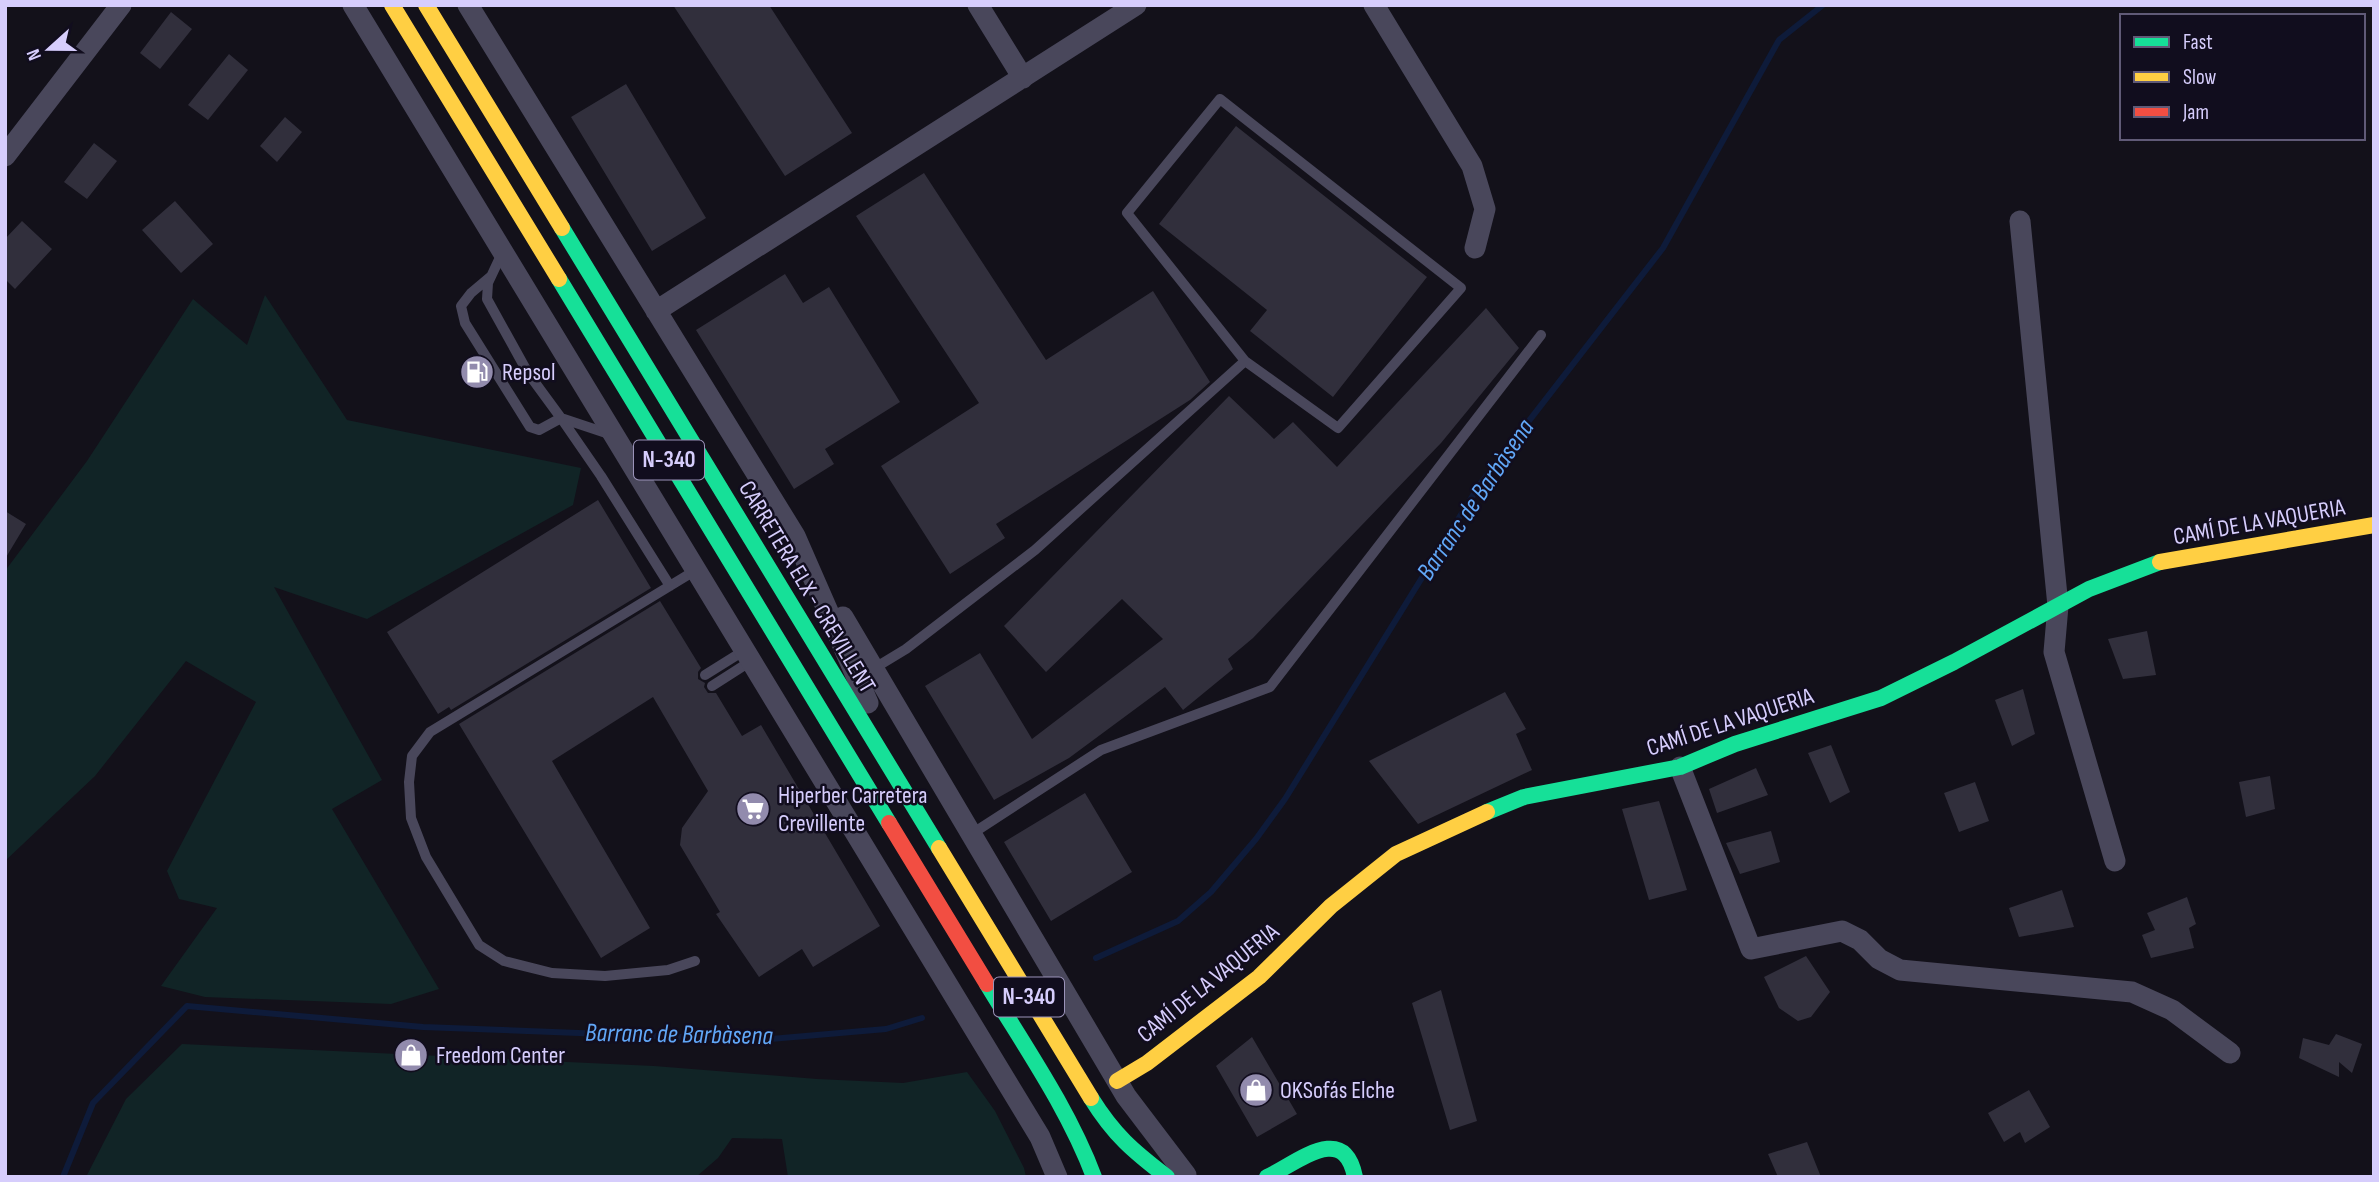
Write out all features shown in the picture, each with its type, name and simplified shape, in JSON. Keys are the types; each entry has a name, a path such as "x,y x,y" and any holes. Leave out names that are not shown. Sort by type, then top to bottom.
{"main road":[{"name":"N-340","path":"392,5 1060,1104 1081,1143 1094,1177"},
{"name":"CARRETERA ELX - CREVILLENT","path":"426,5 1105,1120 1131,1150 1178,1176"},
{"name":"CAMÍ DE LA VAQUERIA","path":"1117,1081 1146,1063 1259,977 1331,906 1396,854 1458,824 1524,797 1680,767 1735,744 1881,698 2089,589 2156,563 2374,525"},
{"path":"1268,1177 1326,1147 1339,1148 1350,1159 1355,1177"},
{"path":"1297,1177 1316,1152"}],"street":[{"path":"5,156 121,5"},
{"path":"353,5 1040,1137 1057,1177"},
{"path":"468,5 795,536 1117,1081 1178,1176"},
{"path":"978,5 1023,78"},
{"path":"656,311 1136,5"},
{"path":"1374,5 1472,166 1485,209 1475,248"},
{"path":"2020,221 2058,606 2054,652 2115,861"},
{"path":"795,536 910,801"},
{"path":"788,722 946,915"},
{"path":"1680,767 1751,948 1842,931 1860,940 1879,959 1900,970 2132,992 2172,1010 2230,1053"}],"lane":[{"path":"1220,99 1461,288 1338,428 1245,361 1127,213 1220,99"},
{"path":"503,251 490,278 486,299 528,373 601,476 670,586"},
{"path":"490,278 471,293 461,306 465,323 530,426 539,430 561,418 615,436"},
{"path":"970,835 1101,750 1270,687 1541,335"},
{"path":"873,668 906,649 1035,551 1245,361"},
{"path":"695,961 668,970 605,976 552,973 504,961 480,945 426,857 411,818 409,782 412,756 430,732 696,570"},
{"path":"705,675 748,655"},
{"path":"712,686 748,655"}],"green space":[{"path":"265,295 347,420 581,468 573,505 367,619 274,587 382,780 332,809 439,989 391,1004 205,997 161,986 217,908 179,899 167,871 256,702 186,661 95,776 5,861 5,571 87,461 193,299 247,345"},
{"path":"182,1044 654,1066 903,1083 967,1072 995,1111 1026,1177 788,1177 782,1139 732,1138 718,1158 696,1177 86,1177 126,1099"}],"building":[{"path":"673,5 769,5 852,133 785,176"},
{"path":"171,12 192,29 160,69 140,53"},
{"path":"229,54 248,70 208,120 188,105"},
{"path":"626,84 706,218 652,251 571,117"},
{"path":"285,117 302,132 277,162 260,146"},
{"path":"1236,126 1427,277 1333,397 1250,331 1267,310 1159,224"},
{"path":"94,143 117,161 87,199 64,182"},
{"path":"924,173 1046,360 1153,291 1210,382 1190,400 996,524 1005,538 950,574 881,466 979,403 856,216"},
{"path":"175,201 213,244 181,273 142,230"},
{"path":"22,221 52,249 15,289 5,279 5,239"},
{"path":"785,274 803,303 829,287 900,402 825,449 834,464 794,489 696,330"},
{"path":"1486,308 1519,348 1441,443 1253,638 1228,659 1233,669 1183,710 1165,687 1069,758 994,800 925,686 980,653 1032,739 1163,639 1122,599 1046,672 1004,626 1229,396 1274,439 1293,422 1337,467"},
{"path":"598,500 651,588 451,710 449,707 438,714 387,632"},
{"path":"5,511 26,524 5,559"},
{"name":"Hiperber Carretera Crevillente","path":"660,601 701,668 698,679 705,683 704,687 708,693 716,693 742,736 761,725 880,926 813,967 802,949 759,977 716,914 720,912 680,845 682,828 708,791 653,697 552,761 650,928 601,958 459,724"},
{"path":"2147,631 2156,675 2123,679 2108,639"},
{"path":"2023,689 2035,734 2012,746 1995,700"},
{"path":"1505,692 1526,729 1516,734 1532,770 1418,824 1369,761"},
{"path":"1831,745 1850,792 1830,803 1808,753"},
{"path":"1756,768 1768,795 1717,813 1709,789"},
{"path":"2270,776 2275,809 2246,817 2239,782"},
{"path":"1975,782 1989,821 1959,832 1944,793"},
{"path":"1085,793 1132,872 1051,921 1004,842"},
{"path":"1659,801 1687,890 1649,900 1622,809"},
{"path":"1771,831 1780,862 1740,874 1726,843"},
{"path":"2062,890 2074,927 2019,937 2009,908"},
{"path":"2187,897 2196,924 2189,928 2194,948 2151,958 2142,935 2155,930 2147,913"},
{"path":"1806,956 1830,992 1811,1017 1798,1021 1779,1008 1764,977"},
{"path":"1441,990 1477,1121 1450,1130 1412,1003"},
{"path":"2336,1034 2362,1044 2352,1073 2339,1062 2339,1077 2299,1058 2303,1038 2329,1045"},
{"name":"OKSofás Elche","path":"1252,1037 1297,1114 1257,1137 1216,1066"},
{"path":"2029,1090 2050,1127 2025,1143 2020,1132 2004,1142 1988,1113"},
{"path":"1807,1142 1821,1177 1778,1177 1768,1154"}],"waterway":[{"name":"Barranc de Barbàsena","path":"1096,958 1178,921 1211,892 1256,839 1285,799 1480,484 1663,248 1779,40 1823,5"},
{"name":"Barranc de Barbàsena","path":"63,1177 93,1103 187,1006 423,1027 759,1040 886,1029 922,1018"}],"traffic: fast":[{"path":"562,228 939,848"},
{"path":"559,279 889,823"},
{"path":"1487,812 1524,797 1680,767 1735,744 1881,698 2089,589 2160,562"},
{"path":"987,984 1059,1102 1094,1177"},
{"path":"1091,1098 1125,1142 1167,1177"},
{"path":"1267,1177 1305,1156 1330,1149 1341,1151 1349,1160 1355,1177"}],"traffic: slow":[{"path":"392,5 559,279"},
{"path":"426,5 562,228"},
{"path":"2160,562 2374,525"},
{"path":"1117,1081 1147,1063 1259,977 1331,906 1396,854 1487,812"},
{"path":"939,848 1091,1098"}],"traffic: jam":[{"path":"889,823 987,984"}],"place":[{"name":"Repsol","path":"477,372"},
{"name":"Hiperber Carretera Crevillente","path":"753,809"},
{"name":"Freedom Center","path":"411,1055"},
{"name":"OKSofás Elche","path":"1256,1090"}]}
